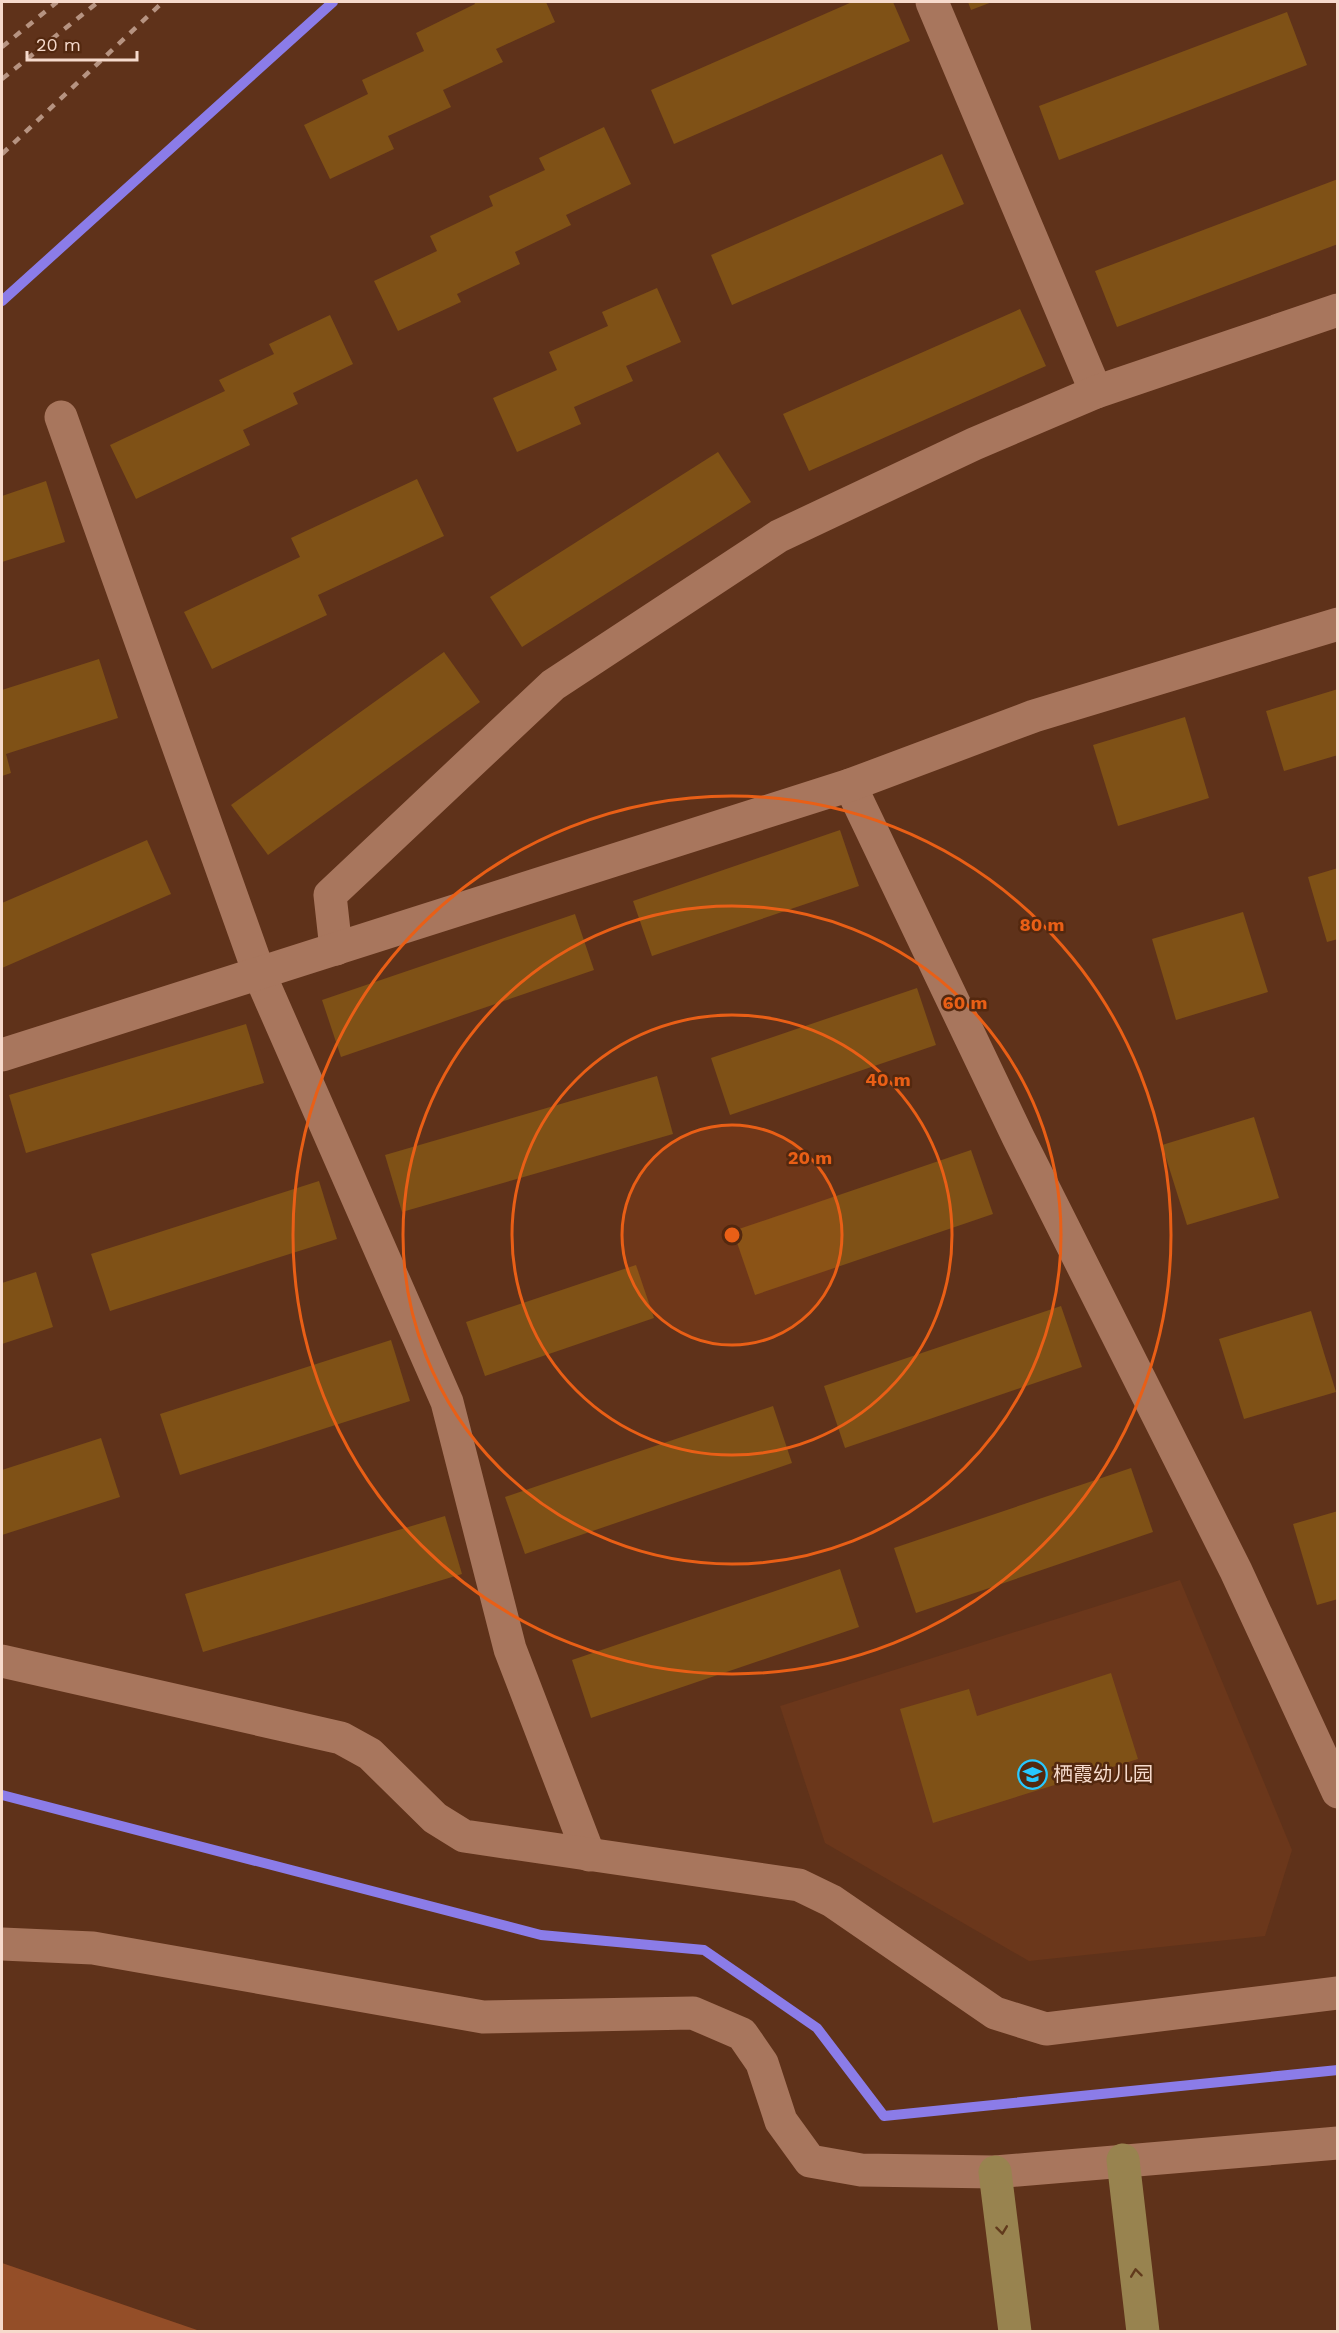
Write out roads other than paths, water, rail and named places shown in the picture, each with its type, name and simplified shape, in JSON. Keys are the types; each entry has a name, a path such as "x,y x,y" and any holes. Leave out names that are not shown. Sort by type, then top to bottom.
{"main road":[{"path":"1123,2160 1143,2331"},
{"path":"995,2172 1014,2331"}],"street":[{"path":"932,2 1096,392"},
{"path":"336,949 330,895 553,685 779,536 974,444 1096,392 1338,310"},
{"path":"61,417 259,973 447,1402 510,1649 589,1855"},
{"path":"2,1055 850,785 1034,716 1338,624"},
{"path":"850,785 1018,1137 1236,1572 1338,1792"},
{"path":"2,1661 341,1738 370,1754 435,1818 464,1836 799,1885 832,1901 995,2013 1046,2029 1338,1993"},
{"path":"2,1944 93,1948 483,2017 693,2013 742,2034 762,2062 781,2121 810,2160 861,2170 995,2172 1338,2143"}],"waterway":[{"path":"2,301 333,2"},
{"path":"2,1795 541,1935 704,1950 817,2028 884,2116 1338,2070"}],"railway":[{"path":"2,47 57,2"},
{"path":"2,79 98,2"},
{"path":"2,154 163,2"}],"place":[{"name":"栖霞幼儿园","path":"1032,1774"}]}
